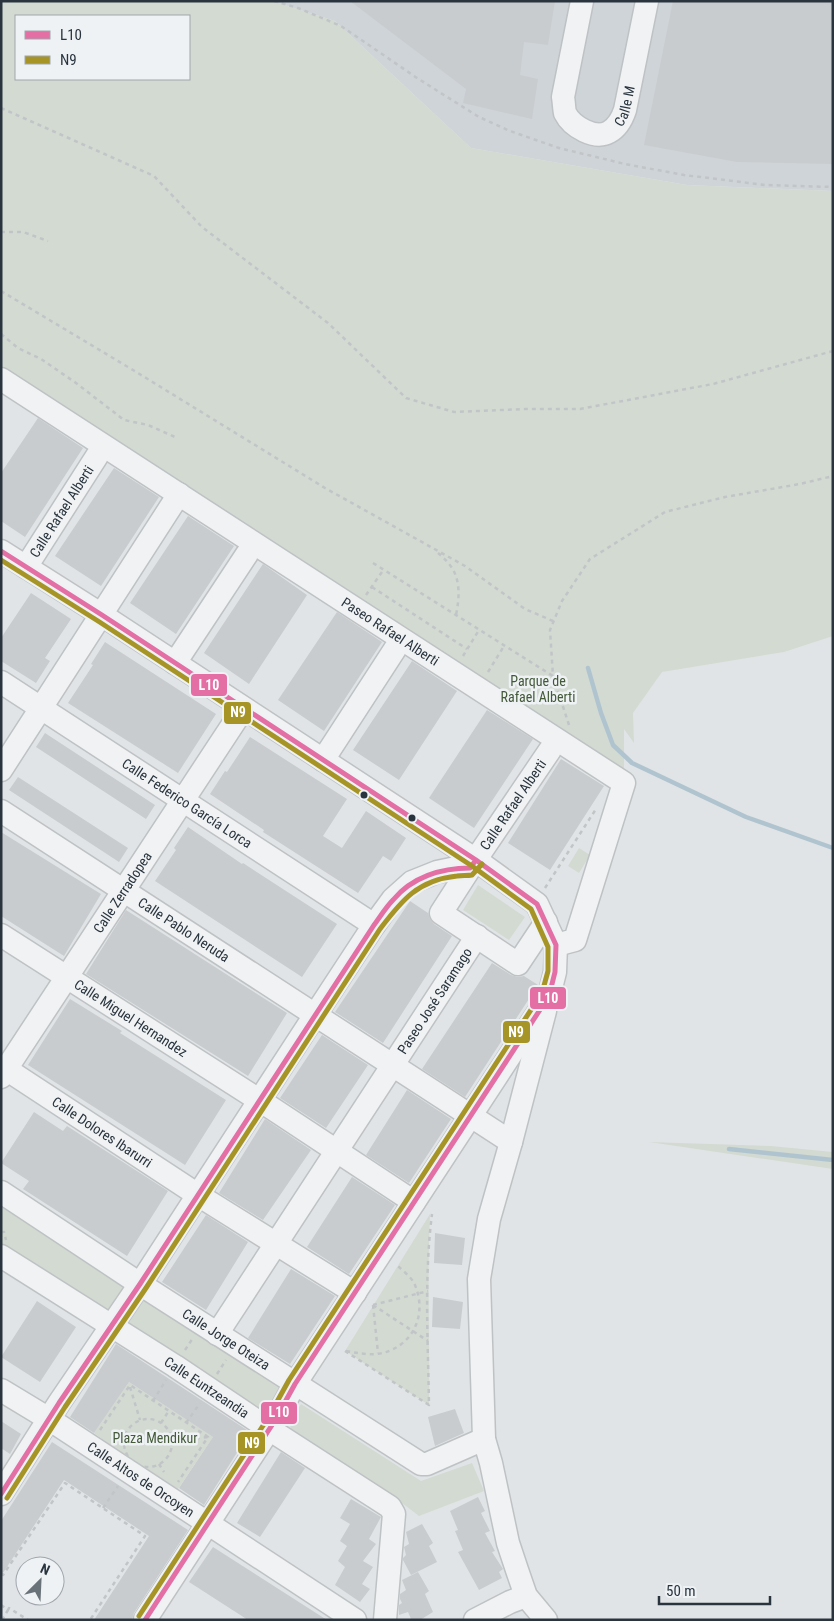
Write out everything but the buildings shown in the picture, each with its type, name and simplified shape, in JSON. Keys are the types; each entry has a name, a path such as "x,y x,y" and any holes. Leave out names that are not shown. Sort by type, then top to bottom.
{"street":[{"name":"Calle M","path":"582,1 563,97 565,113 576,128 592,133 608,133 620,123 625,110 647,1"},
{"name":"Paseo Rafael Alberti","path":"1,379 477,688 559,748 624,783 576,940 556,945"},
{"name":"Calle Rafael Alberti","path":"26,567 97,456"},
{"path":"1,770 179,494"},
{"name":"Calle Rafael Alberti","path":"1,551 323,760 473,864 537,904 556,945"},
{"path":"175,663 248,554"},
{"path":"323,760 396,649"},
{"name":"Calle Federico García Lorca","path":"1,682 374,925"},
{"name":"Calle Zerradopea","path":"4,1073 244,709"},
{"name":"Calle Rafael Alberti","path":"473,864 559,748"},
{"name":"Calle Pablo Neruda","path":"1,811 314,1015"},
{"path":"1,1494 314,1015 393,899 412,882 446,870 473,864"},
{"name":"Paseo José Saramago","path":"473,864 441,913 518,964 546,922"},
{"name":"Calle Miguel Hernandez","path":"1,935 260,1100"},
{"name":"Paseo José Saramago","path":"207,1333 276,1244 477,936"},
{"path":"546,1620 526,1596 508,1543 484,1439 479,1279 489,1219 555,972 556,945"},
{"path":"145,1620 269,1429 296,1384 364,1299 423,1208 470,1116 549,996"},
{"name":"Paseo José Saramago","path":"314,1015 511,1142"},
{"name":"Calle Dolores Ibarurri","path":"4,1073 198,1195"},
{"path":"260,1100 423,1208"},
{"name":"Calle Jorge Oteiza","path":"1,1192 140,1284 207,1333 296,1384 421,1464 427,1464 484,1439"},
{"path":"198,1195 364,1299"},
{"name":"Calle Euntzeandia","path":"1,1256 112,1325 390,1507 394,1514 385,1620"},
{"name":"Calle Altos de Orcoyen","path":"1,1390 49,1419 355,1620"},
{"path":"475,1620 526,1596"}],"path":[{"path":"274,1 298,8 341,26 417,78 479,117 510,131 558,148 625,164 684,174 765,185 833,187"},
{"path":"1,108 154,176 202,227 328,323 406,398 454,412 580,409 713,384 833,351"},
{"path":"1,232 23,232 48,241"},
{"path":"1,291 325,488 465,566 524,609 553,621"},
{"path":"1,334 18,348 41,359 124,420 148,425 175,438"},
{"path":"559,748 569,724 553,676 550,630 562,600 590,559 665,512 833,476"},
{"path":"436,550 452,568 456,577 459,597 456,615"},
{"path":"373,563 553,676"},
{"path":"356,610 384,569"},
{"path":"372,587 467,649"},
{"path":"453,673 479,630"},
{"path":"477,688 504,646"},
{"path":"543,891 600,802"},
{"path":"398,1266 413,1282 420,1302 419,1319 410,1336 398,1347 378,1354 345,1351 429,1405 427,1311 430,1230 423,1208"},
{"path":"364,1299 417,1294 428,1291"},
{"path":"364,1299 428,1341"},
{"path":"364,1299 378,1354"},
{"path":"419,1311 427,1311"},
{"path":"184,1352 207,1333"},
{"path":"214,1380 230,1354"},
{"path":"153,1401 168,1378"},
{"path":"130,1385 208,1437"},
{"path":"130,1385 140,1420"},
{"path":"96,1436 130,1385"},
{"path":"186,1423 201,1401"},
{"path":"161,1423 169,1411"},
{"path":"152,1419 168,1429 172,1441 170,1453 159,1464 145,1466 134,1461 126,1451 124,1439 130,1428 140,1420 152,1419"},
{"path":"172,1441 208,1437"},
{"path":"178,1483 208,1437"},
{"path":"103,1508 121,1480"},
{"path":"2,1576 65,1483 145,1536 90,1620"},
{"path":"1,1605 28,1620"},
{"path":"2,1620 8,1610"}],"shaded area":[{"path":"272,1 833,1 833,191 687,185 471,148 335,21"}],"green space":[{"name":"Parque de Rafael Alberti","path":"1,1 272,1 335,21 471,148 687,185 833,191 833,636 784,652 662,672 633,713 634,743 624,729 624,775 1,370"},
{"path":"579,848 590,855 579,873 568,866"},
{"path":"478,885 525,917 509,940 463,910"},
{"path":"649,1142 771,1146 833,1152 833,1169"},
{"path":"1,1204 125,1286 108,1316 1,1250"},
{"path":"430,1214 429,1261 429,1405 345,1351"},
{"path":"139,1297 148,1297 283,1388 270,1416 130,1330 127,1322"},
{"name":"Plaza Mendikur","path":"129,1382 213,1437 178,1489 133,1461 94,1433"},
{"path":"301,1404 421,1481 472,1463 484,1491 419,1516 291,1431 290,1422"}],"waterway":[{"path":"588,668 601,713 613,745 632,763 746,817 833,848"},
{"path":"729,1149 833,1160"}],"transit line":[{"name":"L10","path":"1,551 476,860 537,904 556,945 555,972 549,996 295,1384 274,1422 145,1620"},
{"name":"N9","path":"1,560 98,621 472,866 531,909 548,947 548,971 542,993 289,1380 268,1418 139,1616"},
{"name":"L10","path":"1,1494 385,909 401,892 418,880 438,872 470,868 476,860"},
{"name":"N9","path":"7,1498 380,929 396,909 421,887 443,878 472,875 482,864"}]}
